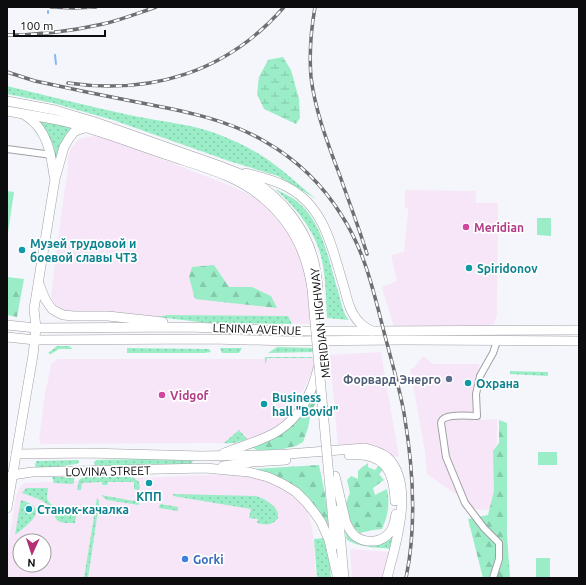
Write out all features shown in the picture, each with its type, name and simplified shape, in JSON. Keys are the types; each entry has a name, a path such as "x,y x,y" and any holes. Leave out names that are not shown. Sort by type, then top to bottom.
{"main road":[{"name":"MERIDIAN HIGHWAY","path":"7,101 55,110 82,118 220,166 259,185 276,199 291,215 299,227 311,252 315,266 319,365 332,476"},
{"name":"MERIDIAN HIGHWAY","path":"7,111 52,119 85,128 239,181 263,197 275,208 292,230 307,263 315,288 340,577"},
{"path":"23,114 30,118 39,127 46,138 52,155 55,179"},
{"path":"7,508 33,355 36,328 34,309 55,179 66,142 74,132 85,128"},
{"path":"220,166 282,184 310,205 318,215 325,228 352,312 361,324 372,331"},
{"path":"38,283 45,299 52,309 64,315 108,316 171,323 188,327"},
{"name":"LENINA AVENUE","path":"7,325 36,328 188,327 296,331 579,330"},
{"path":"497,341 499,330"},
{"name":"LENINA AVENUE","path":"7,337 35,340 579,341"},
{"path":"217,455 253,442 277,431 288,423 297,413 312,390 319,365"},
{"path":"16,454 87,453 202,456 288,454 365,448 377,451 393,464 397,472 401,495 402,510 400,527 387,578"},
{"path":"87,453 87,472"},
{"path":"202,468 252,462 359,454 370,456 382,462 391,475 395,495 396,513 394,523 390,532 384,538 370,542 362,540 354,535 346,523 332,476"},
{"path":"202,456 202,468"},
{"path":"202,468 259,474 280,482 296,492 310,507 324,528 340,577"},
{"name":"LOVINA STREET","path":"12,475 32,472 87,472 202,468"}],"street":[{"path":"7,149 52,155"},
{"path":"493,578 499,558 499,543 484,528 465,503 446,457 441,423 445,418 477,416 476,394 480,376 493,353 497,341"}],"shaded area":[{"path":"94,136 113,140 236,188 258,199 278,220 291,237 302,260 308,282 310,324 209,321 64,311 55,304 51,296 68,172 68,157 71,148 79,139"},
{"path":"405,190 476,191 476,203 498,203 497,315 494,324 484,326 394,327 382,287 397,281 391,255 404,252 408,214 408,208 405,208"},
{"path":"381,352 399,457 338,448 330,355"},
{"path":"423,356 433,364 480,364 475,386 475,414 481,414 481,420 497,419 496,510 464,509 460,497 427,474 425,451 410,369 414,368"},
{"path":"313,357 314,366 292,413 277,428 244,444 42,444 39,441 46,386 51,364 57,359 262,359"},
{"path":"230,474 254,477 282,488 297,498 308,511 313,534 316,578 7,578 7,551 16,496 20,487 25,483"},
{"path":"350,549 389,552 382,578 352,578"}],"green space":[{"path":"283,57 291,70 299,99 300,118 296,124 264,109 257,94 259,77 268,60"},
{"path":"7,86 134,116 210,131 242,145 264,157 316,199 278,176 229,161 113,120 53,103 7,94"},
{"path":"43,121 72,128 56,160 53,145 41,122"},
{"path":"275,189 294,199 304,208 319,230 328,255 342,308 349,320 327,318 324,272 321,255 317,244 306,223"},
{"path":"7,191 14,192 7,239"},
{"path":"537,218 551,218 551,236 537,235"},
{"path":"214,265 229,287 252,287 271,296 277,308 195,299 189,277 192,267"},
{"path":"7,277 24,279 17,317 7,315"},
{"path":"167,315 288,316 292,324 208,323 158,317"},
{"path":"57,346 69,346 73,349 59,349 51,354 48,353"},
{"path":"277,347 313,348 314,352 268,353"},
{"path":"127,348 209,349 211,352 127,353"},
{"path":"220,348 242,348 239,353 222,353"},
{"path":"265,357 313,358 267,358 266,363"},
{"path":"510,371 548,372 548,376 510,374"},
{"path":"316,389 318,398 311,412 308,428 303,442 296,446 283,449 259,451 253,448 313,396"},
{"path":"499,420 507,423 507,535 510,578 483,578 468,519 488,515 494,491 493,451 499,443"},
{"path":"239,430 247,439 224,443"},
{"path":"538,452 557,452 557,465 538,465"},
{"path":"191,458 193,461 191,464 95,466 94,463 96,460"},
{"path":"78,460 79,462 77,464 55,467 35,467 36,461"},
{"path":"368,463 368,467 375,470 379,465 382,467 382,471 379,474 384,480 373,488 375,495 387,489 388,510 382,529 360,533 351,526 346,503 350,493 347,480 351,476 358,479 358,471"},
{"path":"319,465 325,494 330,532 318,511 252,469"},
{"path":"52,477 75,477 73,484 54,483"},
{"path":"83,477 130,477 139,482 140,488 138,490 134,489 134,482 108,482 107,485 102,485 102,482 82,483 81,490 77,490 79,480"},
{"path":"26,488 48,488 48,501 62,511 72,512 75,505 78,506 75,523 66,523 57,520 52,509 46,503 22,493"},
{"path":"173,494 256,496 265,500 276,508 278,518 269,524 257,523 258,519 249,518 251,509 173,496"},
{"path":"101,495 134,501 137,499 139,500 139,505 107,500"},
{"path":"97,498 99,504 88,578 84,578"},
{"path":"21,500 35,508 36,512 31,521 17,533 15,533"},
{"path":"160,504 178,507 178,511 159,508"},
{"path":"397,527 391,549 369,547 352,543 347,540 345,530 362,544"},
{"path":"326,538 331,578 317,578 314,539"},
{"path":"536,558 550,558 550,578 536,578"}],"waterway":[{"path":"55,55 56,64"}],"railway":[{"path":"51,7 96,7"},
{"path":"7,35 67,31 103,24 156,7"},
{"path":"68,83 99,86 129,85 158,81 186,74 213,63 238,48 262,29 284,7"},
{"path":"315,7 311,33 310,59 313,90 327,140 367,254"},
{"path":"7,72 35,81 193,114 236,127 276,148 298,164 317,183 335,205 350,229 367,270 402,402 410,454 413,516 412,537 406,578"}],"place":[{"name":"Meridian","path":"466,227"},
{"name":"Музей трудовой и боевой славы ЧТЗ","path":"22,250"},
{"name":"Spiridonov","path":"469,268"},
{"name":"Форвард Энерго","path":"449,379"},
{"name":"Охрана","path":"468,383"},
{"name":"Vidgof","path":"162,395"},
{"name":"Business hall \"Bovid\"","path":"264,404"},
{"name":"КПП","path":"149,483"},
{"name":"Станок-качалка","path":"29,509"},
{"name":"Gorki","path":"185,559"}]}
